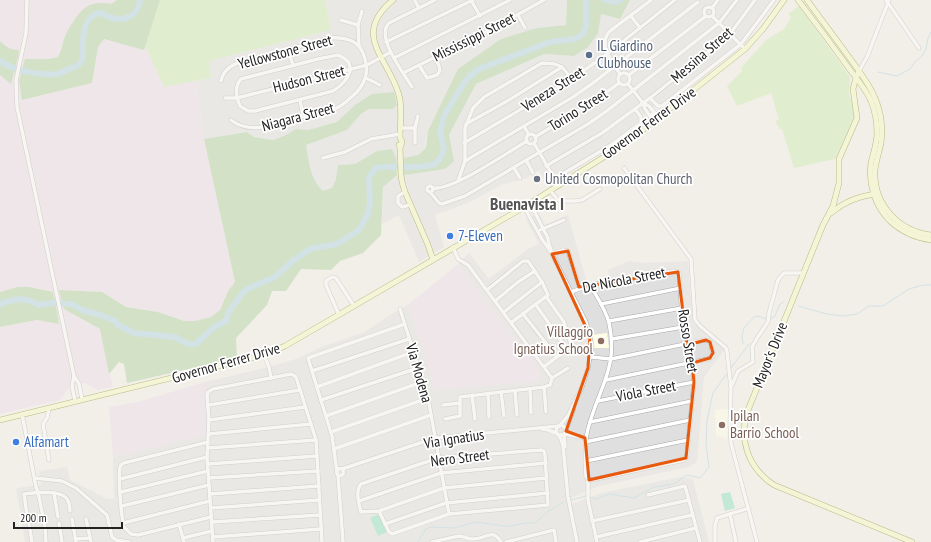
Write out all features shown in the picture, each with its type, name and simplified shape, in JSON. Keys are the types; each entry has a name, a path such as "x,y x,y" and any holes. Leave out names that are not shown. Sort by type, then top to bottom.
{"street":[{"path":"27,0 27,27 16,80 17,107 74,376 79,384 82,399"},
{"path":"393,0 379,14 374,26 373,36 376,48 395,83 399,94 400,136 402,142 400,147 401,175 405,192 435,259"},
{"path":"412,87 386,42 384,36 386,26 389,23 434,0"},
{"path":"386,42 472,0 480,16"},
{"path":"394,58 510,0"},
{"name":"Mississippi Street","path":"404,72 518,15 544,0"},
{"path":"628,84 623,85 620,83 618,78 620,74 607,54 605,40 608,33 651,0"},
{"name":"Veneza Street","path":"464,143 572,79 607,54 675,0"},
{"path":"712,8 718,0"},
{"path":"529,135 526,138 527,141 469,176 443,187 433,188 433,191 430,192 439,203 443,204 465,196 588,124 719,23 737,0"},
{"name":"Messina Street","path":"546,166 602,133 650,98 730,34 755,0"},
{"path":"650,98 658,106 662,106 741,44 774,0"},
{"name":"Governor Ferrer Drive","path":"0,420 264,355 285,346 524,207 612,152 652,122 657,115 746,49 784,0"},
{"path":"798,0 870,98 876,117 876,138 871,177 880,209 898,228 915,237 931,240"},
{"path":"807,0 872,91 880,113 881,138 875,174 876,194 885,208 900,223 916,232 931,235"},
{"path":"415,1 419,8"},
{"path":"465,161 573,97 698,1 705,9 704,13 706,16"},
{"path":"859,71 867,57 888,1"},
{"path":"888,1 919,48"},
{"path":"705,9 708,7 712,8"},
{"path":"712,8 714,13 712,16"},
{"path":"401,10 404,15"},
{"path":"362,11 358,25 359,45 367,65 366,78 380,85"},
{"path":"518,15 525,28"},
{"path":"631,16 640,28"},
{"path":"629,75 706,16 712,16 746,49"},
{"path":"340,20 358,25"},
{"name":"Yellowstone Street","path":"221,81 224,72 229,67 241,62 337,38 349,40 359,45"},
{"path":"288,50 293,65"},
{"name":"Hudson Street","path":"225,98 237,98 367,65 391,52"},
{"path":"338,55 347,60 350,74 347,79 333,91 252,111 244,109 240,106 237,98 236,86 241,79 293,65 338,55"},
{"path":"419,65 426,77 432,77 440,71 435,57"},
{"path":"458,180 465,161 464,133 466,124 473,108 484,97 540,63 551,63 562,67 572,79"},
{"path":"466,124 509,100 562,67"},
{"path":"220,69 224,72"},
{"name":"Mayor's Drive","path":"859,71 853,92 857,118 839,159 840,175 838,189 829,216 823,225 746,416 744,434 747,452 756,469 774,485 912,542"},
{"path":"620,74 625,72 629,75"},
{"path":"628,84 630,80 629,75"},
{"name":"Niagara Street","path":"231,120 246,128 268,128 303,116 334,109 357,92 366,78"},
{"name":"Torino Street","path":"535,137 596,100 620,83"},
{"path":"628,84 643,103 652,122"},
{"path":"300,100 303,116"},
{"path":"643,103 649,106 657,115"},
{"path":"554,179 611,145 641,123 641,117 635,109"},
{"path":"650,116 657,115"},
{"path":"415,143 415,128 418,116"},
{"path":"524,126 529,135 532,134 535,137 536,140 534,143 558,186"},
{"path":"400,128 415,128"},
{"path":"323,158 345,152 371,139 400,136"},
{"path":"527,141 530,144 534,143"},
{"path":"526,160 533,173"},
{"path":"514,168 520,178"},
{"path":"624,168 691,259 695,320 726,348 731,388 730,424 732,443 757,542"},
{"path":"550,190 557,199 561,201 575,201 582,200 600,189"},
{"path":"405,192 398,196 398,203 402,207 410,205"},
{"path":"829,216 847,202 876,194"},
{"path":"530,203 548,239 552,254"},
{"path":"524,207 543,242 552,254 589,329 592,346 591,357 584,382 565,432"},
{"path":"532,221 537,219"},
{"path":"538,231 564,220"},
{"path":"451,249 458,259 468,265 545,366 552,378"},
{"path":"552,254 563,250 568,250 580,288"},
{"path":"487,290 523,261 528,261 542,282 548,294 547,298 564,322 571,344 570,347 545,366"},
{"path":"495,301 518,282 535,271"},
{"name":"De Nicola Street","path":"571,292 590,285 674,271 678,272"},
{"name":"Rosso Street","path":"588,479 591,480 684,460 686,458 694,382 692,362 683,327 680,275 678,272"},
{"path":"731,388 738,371 753,362 752,347 768,322 769,313 779,278 784,273 804,273"},
{"path":"339,315 326,285 326,281 329,278 336,278 354,306"},
{"path":"504,312 542,282"},
{"path":"590,285 609,321 612,339 611,359 606,380 590,422 586,440 588,500 597,542"},
{"path":"601,304 681,288"},
{"path":"512,322 547,298"},
{"path":"536,305 567,349"},
{"path":"609,321 682,308"},
{"name":"Via Modena","path":"400,309 428,398 449,514"},
{"path":"523,314 557,357"},
{"path":"344,474 340,476 335,464 331,432 308,358 405,324"},
{"path":"612,339 683,327"},
{"path":"312,372 409,339"},
{"path":"591,357 611,359 706,340 711,344 713,353 712,357 606,380"},
{"path":"317,387 413,352"},
{"path":"264,355 269,367 271,378"},
{"path":"321,400 418,368"},
{"path":"445,419 460,416 460,397 544,388 550,385 552,378 568,368"},
{"path":"213,542 207,457 209,405 207,396 210,390 293,375 296,377 316,440 322,542"},
{"path":"74,376 72,386 75,401"},
{"path":"326,416 422,382"},
{"name":"Viola Street","path":"598,401 694,382"},
{"path":"544,388 546,412"},
{"path":"209,405 300,390"},
{"path":"530,390 531,413"},
{"path":"515,391 518,415"},
{"path":"501,392 504,416"},
{"path":"488,393 489,417"},
{"path":"472,395 475,419"},
{"path":"565,460 562,442 556,428 568,416 578,396"},
{"path":"331,432 428,398"},
{"path":"590,422 692,401"},
{"path":"443,405 460,403"},
{"path":"209,420 305,407"},
{"path":"49,408 49,413 43,424 49,460"},
{"path":"22,414 38,487 46,542"},
{"path":"334,448 431,416"},
{"path":"558,434 565,432 586,440 690,420"},
{"path":"209,434 311,424"},
{"path":"559,426 565,427 565,460 568,497 577,542"},
{"name":"Via Ignatius","path":"339,471 435,438 559,426"},
{"name":"Via Ignatius","path":"534,429 548,430 558,434"},
{"path":"208,448 316,440"},
{"path":"586,462 688,440"},
{"path":"208,442 121,464 120,479 123,523 127,532 131,534 138,535 211,517"},
{"name":"Nero Street","path":"379,511 369,513 361,512 358,488 361,484 438,458 540,450 544,451 546,463"},
{"path":"208,464 317,456"},
{"path":"120,479 207,457"},
{"path":"359,501 441,473 546,463 548,505 449,514 392,534 390,534 379,511 444,488 546,478"},
{"name":"Via Ignatius","path":"344,474 352,466"},
{"path":"121,492 208,471"},
{"path":"209,478 318,471"},
{"path":"339,471 344,474"},
{"path":"339,471 339,489 344,542"},
{"path":"339,489 344,474"},
{"path":"35,478 62,481 76,488 107,515 110,522 112,537 116,540 129,542"},
{"path":"122,506 209,485"},
{"path":"210,494 319,486"},
{"path":"648,495 685,486 700,542"},
{"path":"27,515 24,494 38,492 54,493 67,498 70,511"},
{"path":"54,493 58,516"},
{"path":"385,524 446,503 548,494"},
{"path":"211,508 320,500"},
{"path":"592,521 689,500"},
{"path":"123,523 210,501"},
{"path":"715,542 714,526 716,520 749,508"},
{"path":"730,514 736,542"},
{"path":"212,522 320,515"},
{"path":"596,537 692,515"},
{"path":"72,519 76,540 90,540 86,519"},
{"path":"59,523 62,542"},
{"path":"29,524 32,542"},
{"path":"179,524 184,540 212,531"},
{"path":"640,542 696,528"},
{"path":"213,537 321,529"},
{"path":"506,542 554,530 556,542"},
{"path":"432,542 459,536 472,539 493,534 497,536 501,542"}],"highlighted area":[{"path":"568,251 579,287 678,272 687,345 706,340 710,342 713,353 710,358 692,363 694,382 686,458 589,480 585,438 566,431 588,368 590,336 552,254"}],"shaded area":[{"path":"0,0 117,0 65,35 62,50 58,57 48,59 25,59 22,100 92,83 98,47 104,39 143,49 145,46 164,87 196,81 204,139 235,282 228,291 220,310 211,317 195,321 184,321 158,312 126,307 102,292 60,290 64,309 100,329 113,387 97,390 85,383 70,386 60,400 0,414 0,327 37,320 59,324 53,292 29,287 17,287 0,292 0,75 11,83 19,50 11,50 4,46 0,41"},
{"path":"325,0 567,0 566,25 537,28 436,116 428,131 425,142 426,148 418,155 404,175 449,135 476,84 544,54 574,56 601,14 620,19 630,0 777,0 743,46 662,109 654,106 643,116 643,124 612,147 547,185 539,170 527,178 501,185 470,202 435,215 444,247 419,262 399,215 382,224 383,187 377,151 355,164 338,165 336,179 332,188 323,191 315,184 309,168 306,145 347,130 361,114 369,109 393,109 397,104 395,96 365,99 337,122 308,130 296,129 273,140 254,137 247,132 204,139 196,81 211,78 209,61 331,30"},
{"path":"539,212 544,225 568,215 587,283 609,279 608,270 629,261 645,263 688,261 693,323 725,349 704,377 697,462 689,467 599,486 571,498 572,504 601,493 681,477 689,478 693,480 709,542 25,542 16,488 41,485 39,471 67,467 70,480 107,499 114,499 113,457 205,434 205,382 269,367 299,358 319,348 365,332 409,304 435,390 541,380 539,371 458,264 469,253 489,279 528,249 539,244 526,220"},
{"path":"458,264 539,371 541,381 435,390 409,304"},
{"name":"Villaggio Ignatius School","path":"607,333 609,348 594,348 593,335"},
{"path":"205,382 205,434 113,457 109,407 138,402"},
{"name":"Ipilan Barrio School","path":"728,409 729,422 727,438 716,436 715,410"}],"green space":[{"path":"117,0 160,0 144,50 104,39 98,47 92,83 22,100 19,81 25,59 48,59 58,57 67,32 80,12 93,4 111,4"},
{"path":"160,0 325,0 331,30 209,61 211,78 164,87 145,46"},
{"path":"567,0 630,0 620,19 601,14 598,33 588,47 574,56 544,54 476,84 449,135 454,161 445,169 404,175 404,158 418,155 426,148 428,131 458,69 501,39 537,28 566,25"},
{"path":"799,6 850,77 849,93 855,116 835,159 794,168 782,129 780,129 775,121 779,120 771,93 737,106 727,86 742,71 741,68 766,40 784,29 791,17 788,14"},
{"path":"0,41 8,48 19,50 11,84 0,75"},
{"path":"394,92 397,105 393,109 369,109 361,114 347,130 306,145 309,164 313,176 323,191 332,188 336,179 338,165 355,164 377,151 392,149 396,158 397,175 383,187 381,235 363,253 340,261 331,270 301,269 286,291 272,291 267,305 236,338 237,358 127,383 124,364 119,362 109,374 100,329 64,309 59,290 102,292 126,307 158,312 184,321 195,321 211,317 220,310 228,291 235,282 204,139 247,132 254,137 273,140 296,129 308,130 337,122 355,105 372,94"},
{"path":"17,287 29,287 53,292 59,324 37,320 0,327 0,292"},
{"path":"730,492 735,508 725,511 721,494"},
{"path":"379,514 387,532 378,536 370,518"}],"waterway":[{"path":"0,61 19,70 43,74 57,74 75,67 83,59 84,31 90,18 98,13 118,19 127,18 137,9 140,0"},
{"path":"0,305 2,303 18,299 28,300 39,305 52,303 72,304 82,310 114,320 118,325 134,333 175,337 188,344 196,344 213,328 226,321 228,313 244,291 275,277 294,260 310,249 337,244 359,230 368,214 370,203 369,177 376,168 418,167 433,165 440,159 444,149 440,132 444,116 464,83 471,75 479,69 550,42 575,39 583,34 586,26 586,0"},
{"path":"605,0 615,2 620,0"},
{"path":"878,72 897,76 910,69 922,56 926,49 931,32"},
{"path":"798,306 827,314 843,316 857,314 869,306 883,306 909,289 923,285 931,285"},
{"path":"770,319 775,316 780,304 784,302"},
{"path":"743,343 742,336 744,328 754,317 758,316 766,319"},
{"path":"731,368 749,344"},
{"path":"589,497 596,499 609,494 634,498 654,487 674,484 687,475 700,478 709,467 706,444 707,420 713,393 728,372"},
{"path":"571,500 586,496"},
{"path":"418,542 426,529 431,527 454,528 476,522 505,526 535,523 547,512 564,502"}],"place":[{"name":"IL Giardino Clubhouse","path":"589,55"},
{"name":"United Cosmopolitan Church","path":"537,179"},
{"name":"7-Eleven","path":"450,236"},
{"name":"Villaggio Ignatius School","path":"601,341"},
{"name":"Ipilan Barrio School","path":"722,425"},
{"name":"Alfamart","path":"16,442"}],"district":[{"name":"Buenavista I","path":"527,204"}]}
